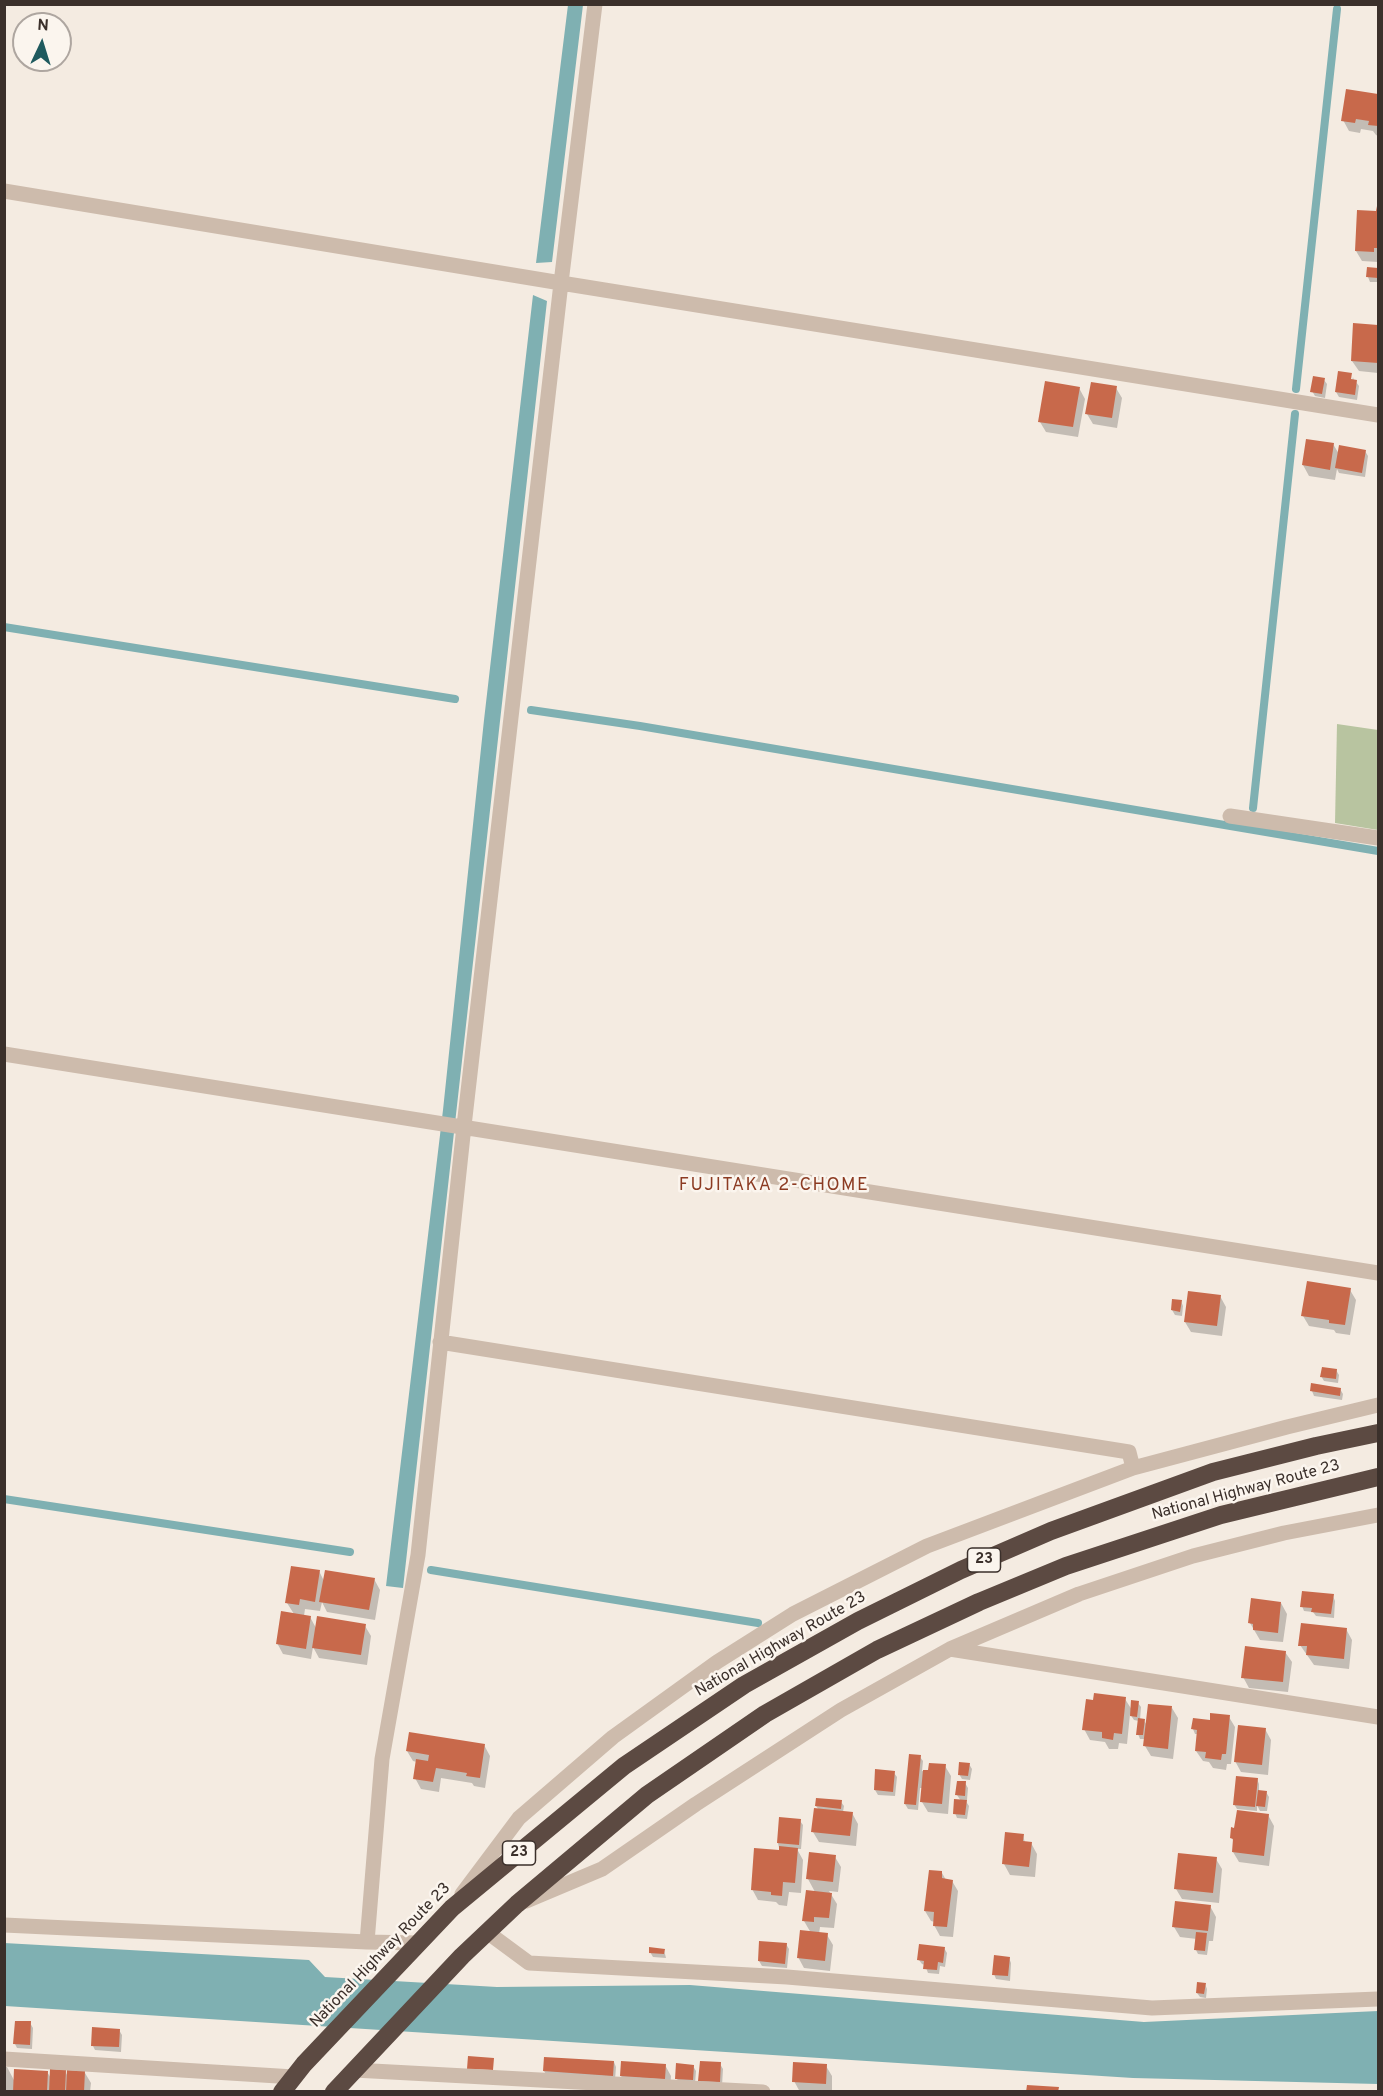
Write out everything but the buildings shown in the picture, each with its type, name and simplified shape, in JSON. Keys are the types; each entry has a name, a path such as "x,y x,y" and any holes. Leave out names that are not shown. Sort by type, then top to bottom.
{"highway":[{"name":"National Highway Route 23","path":"282,2091 299,2070 452,1908 624,1766 744,1685 858,1621 961,1570 1051,1531 1213,1472 1378,1433"},
{"name":"National Highway Route 23","path":"334,2091 462,1956 517,1904 647,1795 765,1714 878,1650 979,1602 1066,1566 1221,1515 1378,1477"}],"street":[{"path":"367,1942 382,1759 418,1555 461,1126 596,4"},
{"path":"4,191 1378,416"},
{"path":"1230,816 1378,838"},
{"path":"4,1054 1378,1273"},
{"path":"440,1342 1129,1452 1133,1468"},
{"path":"452,1908 519,1818 613,1737 717,1662 793,1614 927,1546 1133,1468 1287,1426 1378,1405"},
{"path":"517,1904 602,1869 696,1804 841,1710 950,1649 1078,1594 1193,1556 1284,1533 1378,1515"},
{"path":"950,1649 1378,1717"},
{"path":"4,1925 367,1942 418,1942"},
{"path":"488,1932 529,1963 787,1977 1152,2008 1378,1999"},
{"path":"4,2059 299,2070"},
{"path":"354,2070 763,2091"}],"green space":[{"path":"1337,724 1378,730 1378,830 1335,823"}],"water":[{"path":"568,5 583,5 552,262 536,263"},
{"path":"533,295 547,301 403,1588 386,1586 443,1110 484,720"},
{"path":"4,1943 309,1960 325,1977 497,1987 690,1985 1144,2022 1378,2011 1378,2084 1133,2078 5,2006"}],"waterway":[{"path":"1296,389 1337,9"},
{"path":"1253,808 1295,414"},
{"path":"4,627 455,699"},
{"path":"531,710 640,726 1378,851"},
{"path":"4,1499 350,1552"},
{"path":"431,1570 758,1623"}],"district":[{"name":"FUJITAKA 2-CHOME","path":"774,1186"}]}
